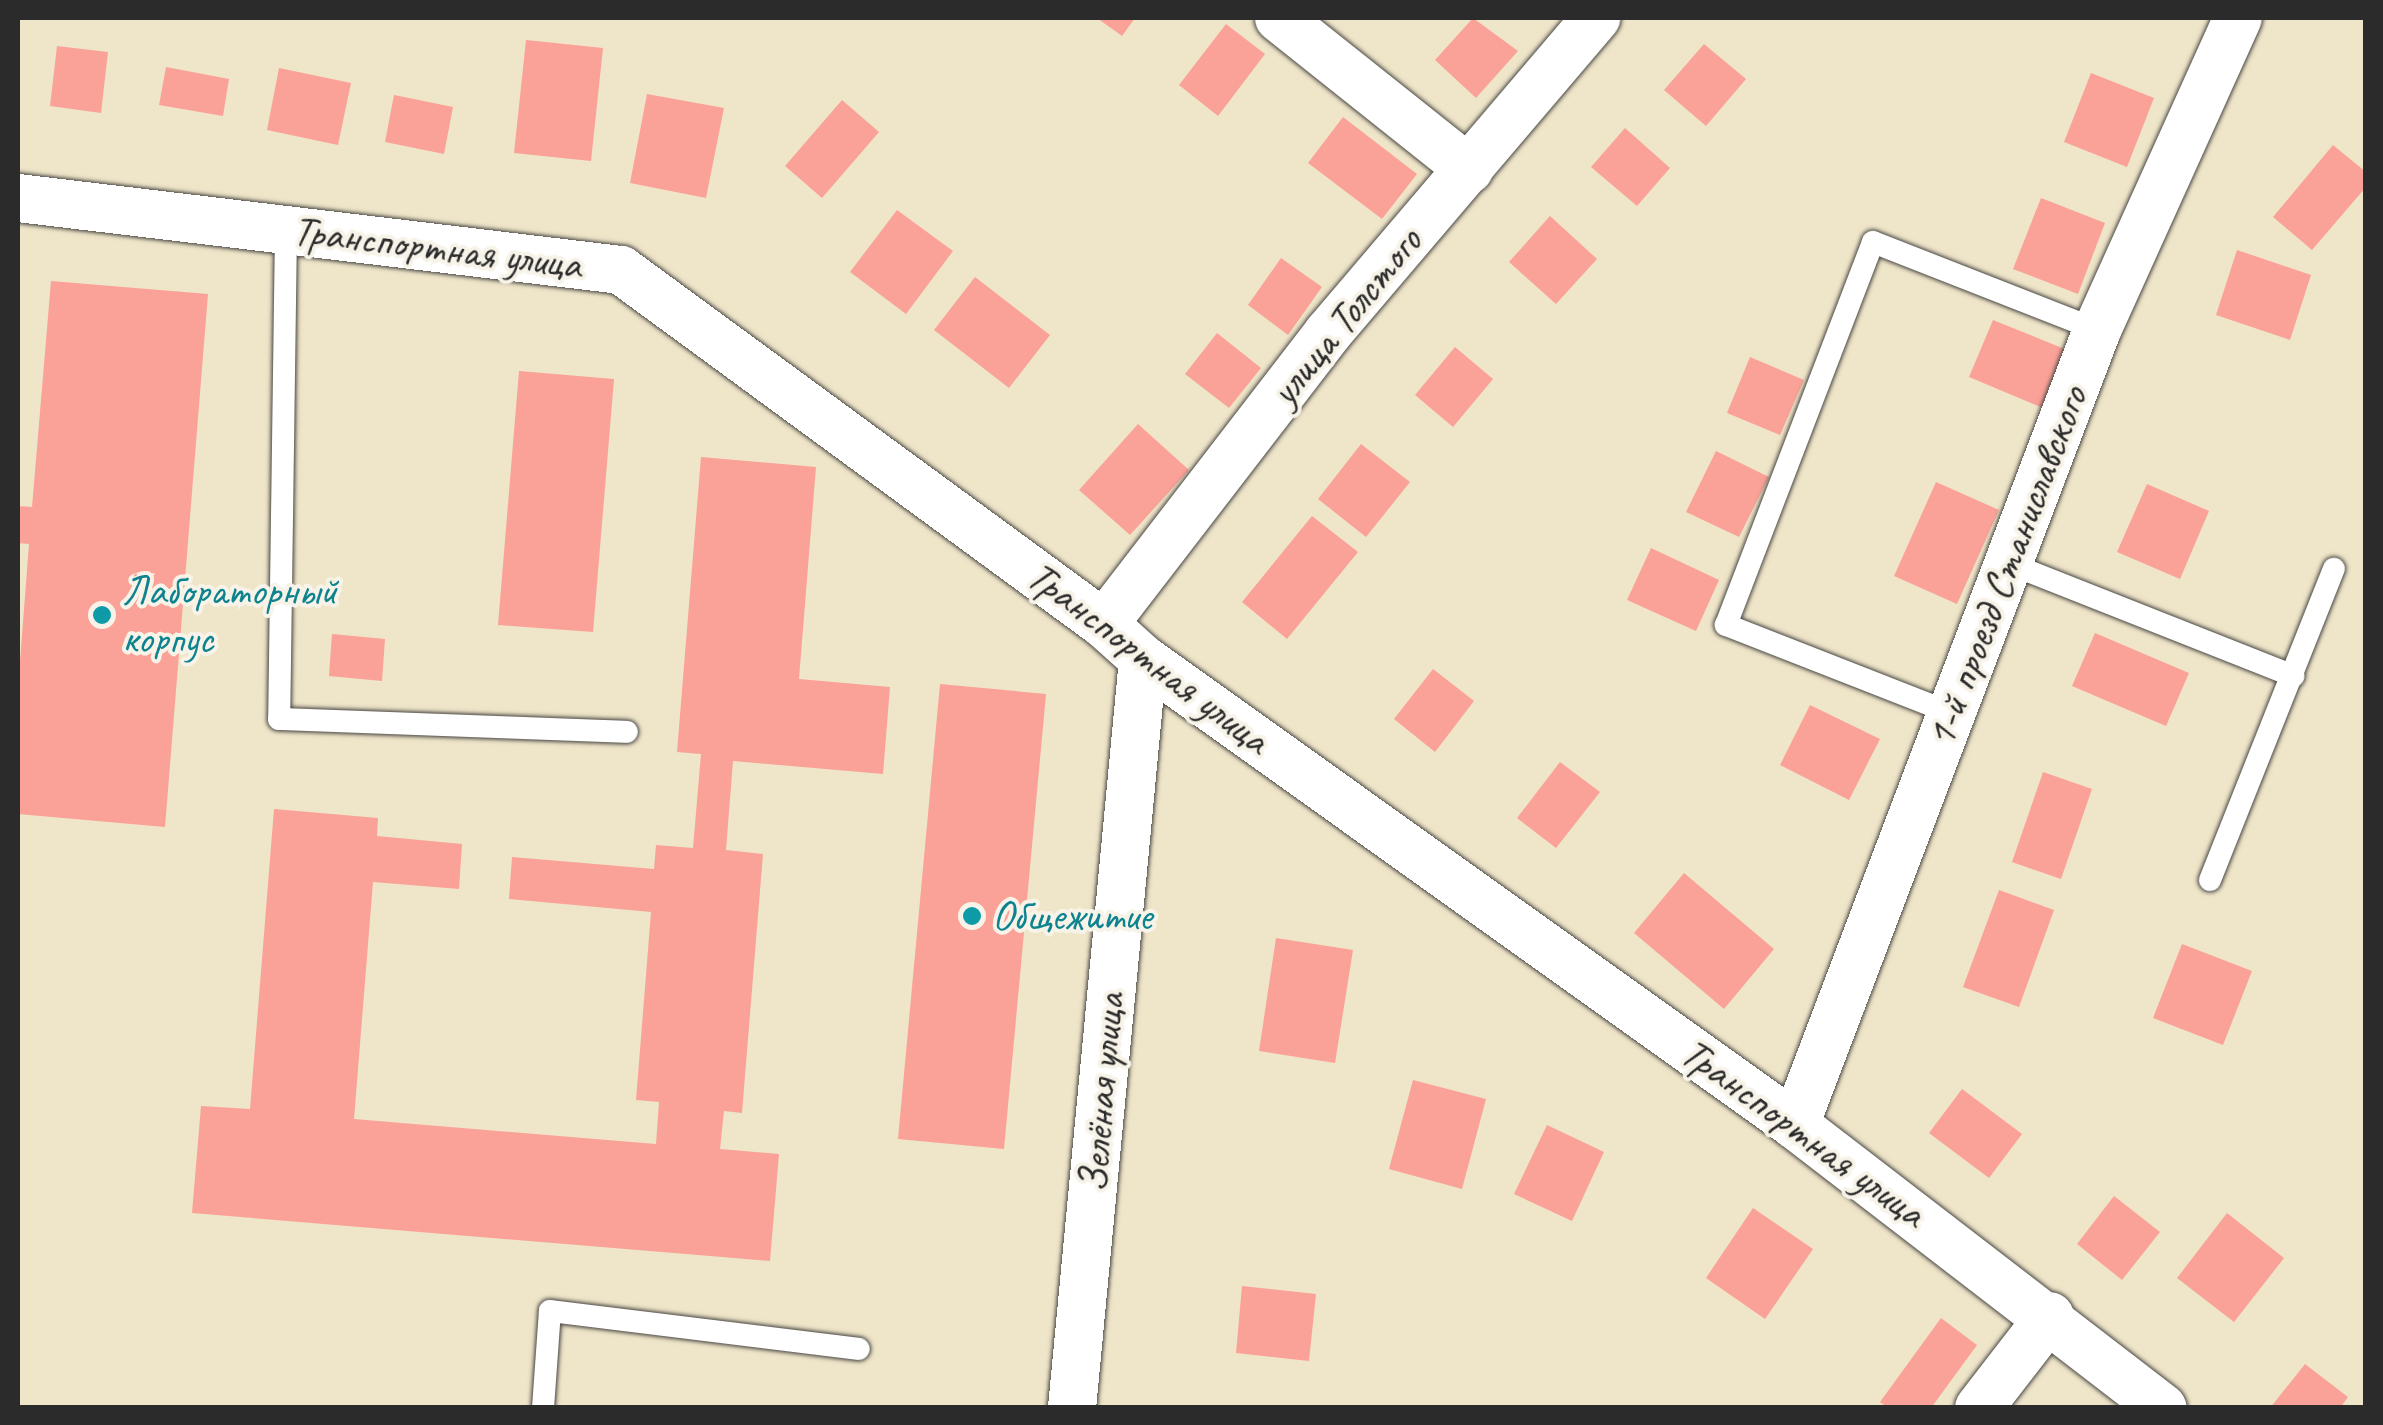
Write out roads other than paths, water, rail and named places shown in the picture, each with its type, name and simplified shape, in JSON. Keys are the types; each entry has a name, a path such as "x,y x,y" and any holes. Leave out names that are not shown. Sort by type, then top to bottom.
{"street":[{"path":"1279,18 1470,169"},
{"name":"улица Толстого","path":"1104,624 1328,333 1596,18"},
{"name":"1-й проезд Станиславского","path":"1794,1125 2097,330 2238,18"},
{"name":"Транспортная улица","path":"18,198 621,270 1104,624 1142,660 1794,1125 2050,1316 2163,1408"},
{"name":"Зелёная улица","path":"1072,1408 1142,660"},
{"path":"1979,1408 2050,1316"}],"lane":[{"path":"286,230 280,719 627,732"},
{"path":"1951,712 1726,625 1873,242 2097,330"},
{"path":"2008,563 2293,676"},
{"path":"2210,880 2334,570"},
{"path":"543,1408 550,1311 859,1349"}],"place":[{"name":"Лабораторный корпус","path":"102,615"},
{"name":"Общежитие","path":"972,916"}]}
